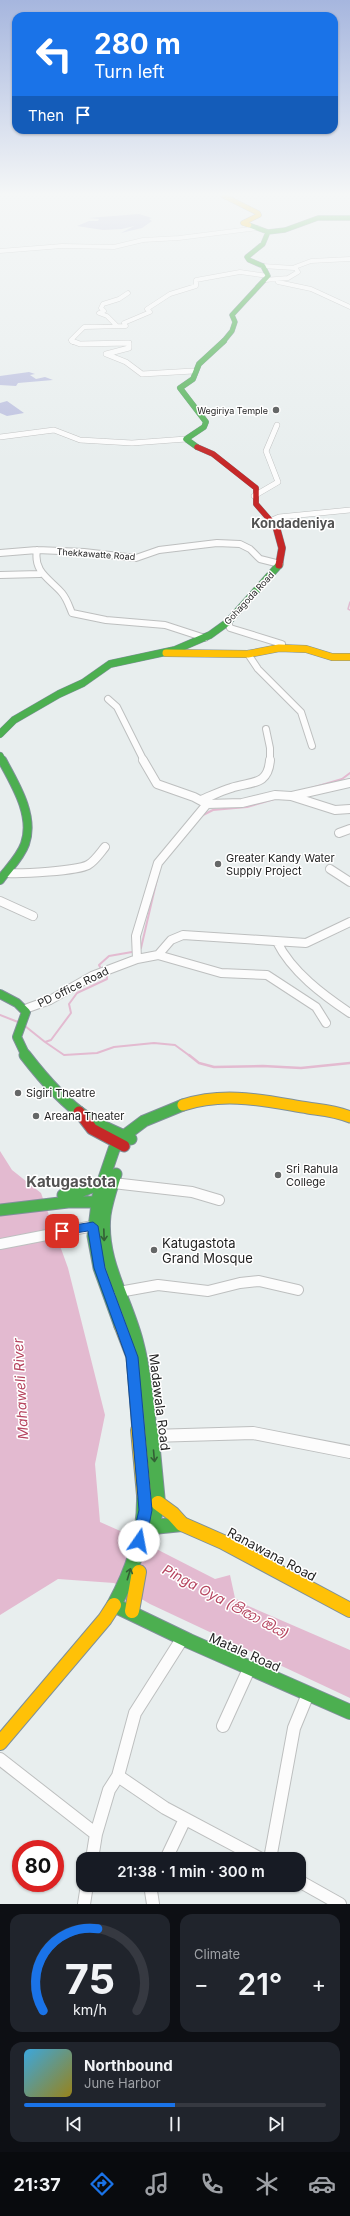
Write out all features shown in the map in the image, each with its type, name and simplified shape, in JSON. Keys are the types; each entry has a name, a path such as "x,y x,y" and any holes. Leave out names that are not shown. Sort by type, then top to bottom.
{"main road":[{"path":"186,439 204,427 206,422 201,412 182,396 180,388 193,379 193,371 231,337 235,327 235,319 232,315 260,285"},
{"name":"Gohagoda Road","path":"0,734 14,720 87,681 110,664 188,646 205,638 228,622 280,564 280,541 272,520 261,511 254,496 256,488 224,465 213,454 192,445 186,439"},
{"path":"166,652 248,654 279,648 306,649 332,657 350,657"},
{"path":"0,756 21,795 26,825 25,842 7,872 0,880"},
{"path":"0,994 17,1003 25,1013 17,1041 21,1050 46,1080 79,1112 83,1123 102,1137 124,1141 166,1119 202,1107 224,1104 268,1106 350,1120"},
{"path":"124,1141 137,1125 164,1112 188,1103 222,1097 241,1097 280,1101 343,1114 350,1117"},
{"name":"Madawala Road","path":"0,1743 105,1619 114,1606 125,1586 142,1530 145,1510 132,1357 99,1268 93,1226 97,1199 103,1183 124,1141"},
{"name":"Madawala Road","path":"124,1141 108,1199 104,1226 105,1247 118,1292 137,1339 143,1360 158,1503 153,1527 133,1599 132,1611"},
{"path":"0,1210 56,1199 103,1183"},
{"path":"79,1192 97,1199"},
{"path":"0,1202 56,1199 77,1202 108,1199"},
{"path":"77,1202 86,1212 93,1226"},
{"path":"145,1510 158,1503 173,1514 182,1524"},
{"path":"142,1530 153,1527 182,1524"},
{"name":"Ranawana Road","path":"182,1524 223,1542 350,1610"},
{"name":"Matale Road","path":"114,1606 132,1611 147,1621 182,1638 249,1669 350,1712"},
{"path":"105,1619 116,1614 132,1611"}],"street":[{"path":"193,371 142,374 136,367 128,365 122,359 106,354 129,348 129,343 80,344 71,342 80,328 116,325 126,326 124,323 136,318 140,314 150,312 147,308 155,301 171,293 196,285"},
{"path":"293,285 311,289 350,307"},
{"path":"116,325 107,316 99,313 104,311 101,308 103,304 119,299 128,293"},
{"path":"254,496 278,482 266,451 277,425"},
{"path":"0,438 54,430 80,440 132,443 186,439"},
{"path":"272,520 279,517 350,510"},
{"name":"Thekkawatte Road","path":"0,553 37,550 84,552 136,558 159,550 217,543 240,544 250,549 260,559 280,564"},
{"path":"37,550 35,556 40,574 63,594 72,613 106,620 165,625 205,638"},
{"path":"0,575 40,574"},
{"path":"228,622 230,628 239,632 282,644"},
{"path":"248,654 257,670 299,709 304,718 312,746"},
{"path":"108,699 117,707 157,784 204,802 242,803 276,795 292,796 334,810 350,809"},
{"path":"137,959 136,936 158,863 170,845 204,802 232,787 257,781 263,778 268,768 271,745 266,729"},
{"path":"292,796 350,783"},
{"path":"339,833 350,829"},
{"path":"7,872 30,875 53,870 78,869 96,860 105,847"},
{"path":"330,869 350,882"},
{"path":"0,901 33,916"},
{"path":"326,1023 316,1007 267,975 220,973 158,955 170,939 183,935 277,942 312,942 338,926 350,922"},
{"path":"277,942 284,956 326,996 350,1013"},
{"name":"PD office Road","path":"25,1013 92,976 137,959 158,955"},
{"path":"113,1183 192,1192 219,1200"},
{"path":"0,1244 93,1226"},
{"path":"118,1292 158,1285 208,1291 240,1283 259,1282 298,1290"},
{"path":"139,1436 253,1433 350,1452"},
{"path":"93,1852 96,1834 109,1790 118,1776 135,1713 182,1638"},
{"path":"223,1726 249,1669"},
{"path":"271,1852 294,1728 309,1694"},
{"path":"0,1759 96,1834"},
{"path":"118,1776 185,1819 248,1852"},
{"path":"169,1852 185,1819"},
{"path":"306,1885 340,1904"},
{"path":"84,1904 87,1892"},
{"path":"151,1892 153,1904"}],"shaded area":[{"path":"29,372 35,374 30,375 36,379 45,377 53,380 18,383 16,386 0,385 0,376"},
{"path":"7,401 24,413 7,416 0,413 0,403"}],"water":[{"path":"0,1151 12,1170 41,1193 68,1268 105,1415 95,1464 100,1522 127,1534 215,1579 230,1575 235,1598 246,1605 350,1650 350,1698 150,1604 114,1583 58,1579 0,1615"}],"waterway":[{"path":"350,602 348,609 350,610"},
{"path":"308,789 342,779 350,773"},
{"path":"201,816 213,810 247,807 278,798"},
{"path":"141,948 157,879"},
{"path":"100,967 99,965 109,956 132,952"},
{"path":"45,1042 51,1040 71,1013 69,1004 77,993 107,979 107,975"},
{"path":"0,1015 18,1022"},
{"path":"25,1026 45,1042"},
{"path":"45,1042 64,1055 97,1053 114,1047 154,1043 175,1045 190,1056"},
{"path":"189,1055 199,1063 214,1067 263,1066 301,1068 350,1063"}],"traffic: fast":[{"path":"197,447 186,439 204,427 206,422 201,413 185,398 180,388 193,379 199,364 226,339 232,331 235,322 232,315 260,285"},
{"path":"0,734 14,720 59,694 83,683 110,664 175,650 210,635 228,622 279,565"},
{"path":"0,756 21,798 27,822 25,844 14,863 0,880"},
{"path":"0,994 17,1003 26,1012 18,1030 17,1041 26,1057 35,1067 79,1112 98,1124 131,1139"},
{"path":"120,1326 99,1268 93,1236 98,1196 114,1149 124,1136 144,1121 183,1105"},
{"path":"116,1174 105,1214 104,1235 110,1267 137,1339 145,1373 158,1503 146,1549"},
{"path":"63,1195 79,1192 103,1183"},
{"path":"0,1210 68,1202 107,1202"},
{"path":"144,1495 141,1538 127,1580 114,1605 189,1641 350,1712"},
{"path":"153,1527 182,1524"}],"traffic: slow":[{"path":"166,653 248,654 279,648 306,649 332,657 350,657"},
{"path":"183,1105 198,1100 213,1098 229,1097 261,1099 340,1113 350,1117"},
{"path":"120,1326 132,1357 144,1495"},
{"path":"158,1503 173,1514 182,1524 223,1542 350,1610"},
{"path":"132,1611 139,1572"},
{"path":"0,1743 105,1619 114,1605"}],"traffic: jam":[{"path":"197,447 213,454 256,488 256,504 259,509 272,520 280,535 282,554 279,565"},
{"path":"79,1112 92,1129 124,1146"}],"place":[{"name":"Wegiriya Temple","path":"276,410"},
{"name":"Greater Kandy Water Supply Project","path":"218,864"},
{"name":"Sigiri Theatre","path":"18,1093"},
{"name":"Areana Theater","path":"36,1116"},
{"name":"Sri Rahula College","path":"278,1175"},
{"name":"Katugastota Grand Mosque","path":"154,1250"}],"district":[{"name":"Kondadeniya","path":"293,523"},
{"name":"Katugastota","path":"71,1181"}],"route":[{"path":"62,1231 93,1226 96,1259 132,1357 135,1376 145,1510 139,1541"}],"water label":[{"name":"Mahaweli River","path":"20,1389"},
{"name":"Pinga Oya (පිඟා ඔය)","path":"226,1601"}]}
